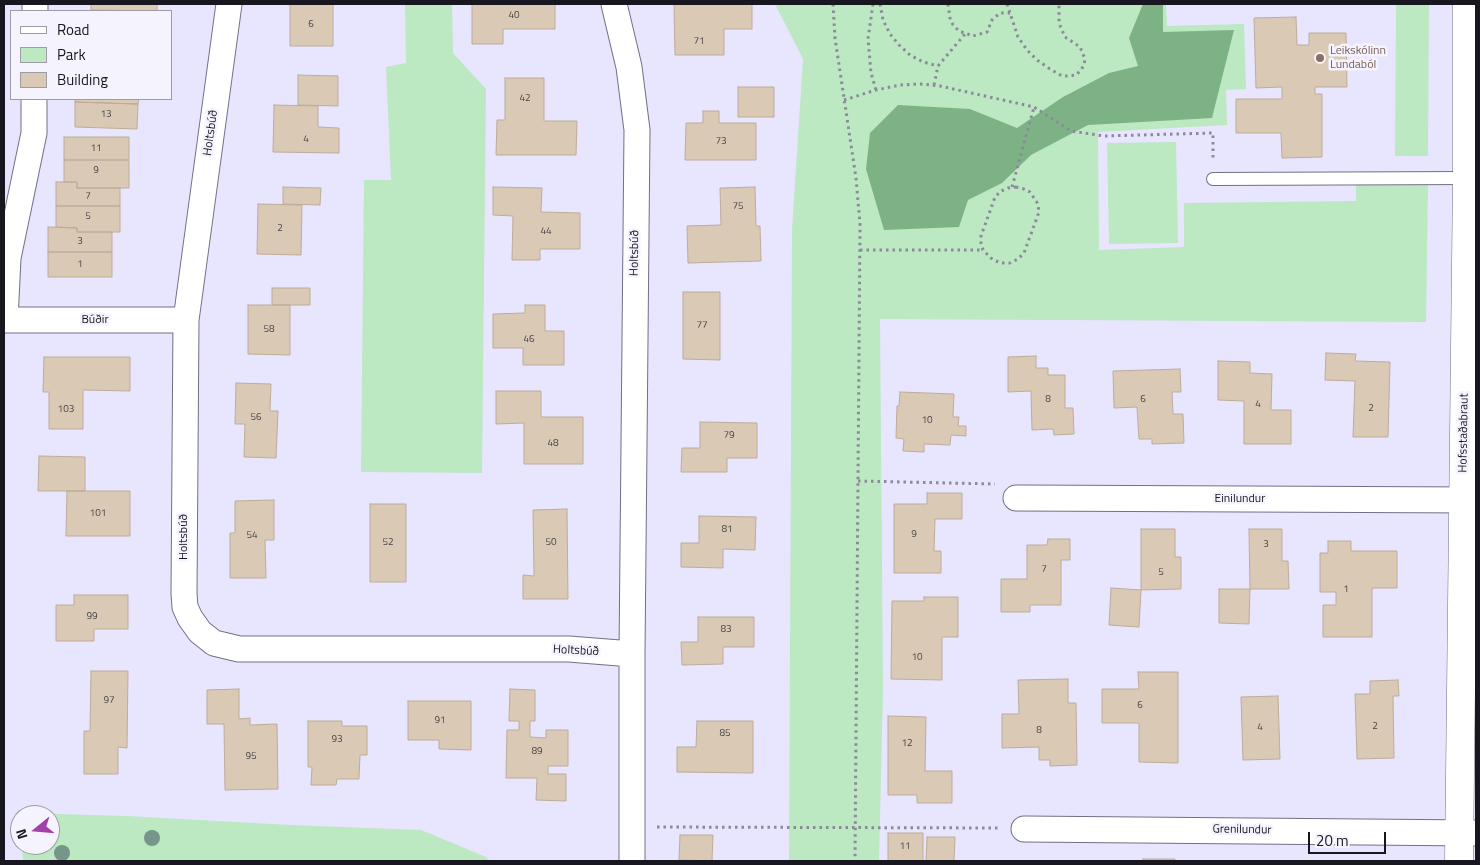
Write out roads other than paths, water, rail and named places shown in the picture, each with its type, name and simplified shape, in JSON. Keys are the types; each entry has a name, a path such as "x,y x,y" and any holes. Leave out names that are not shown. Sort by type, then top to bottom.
{"street":[{"name":"Holtsbúð","path":"229,4 186,320 184,594 190,618 200,632 214,642 239,650 569,649 632,654"},
{"name":"Holtsbúð","path":"614,4 629,67 636,130 632,861"},
{"name":"Hofsstaðabraut","path":"1459,861 1468,833 1472,178 1467,4"},
{"path":"5,320 8,258 34,133 34,100"},
{"name":"Búðir","path":"5,320 186,320"},
{"name":"Einilundur","path":"1016,498 1470,500"},
{"name":"Grenilundur","path":"1024,828 1468,833"}],"lane":[{"path":"1213,179 1472,178"}],"place":[{"name":"Leikskólinn Lundaból","path":"1320,58"}]}
